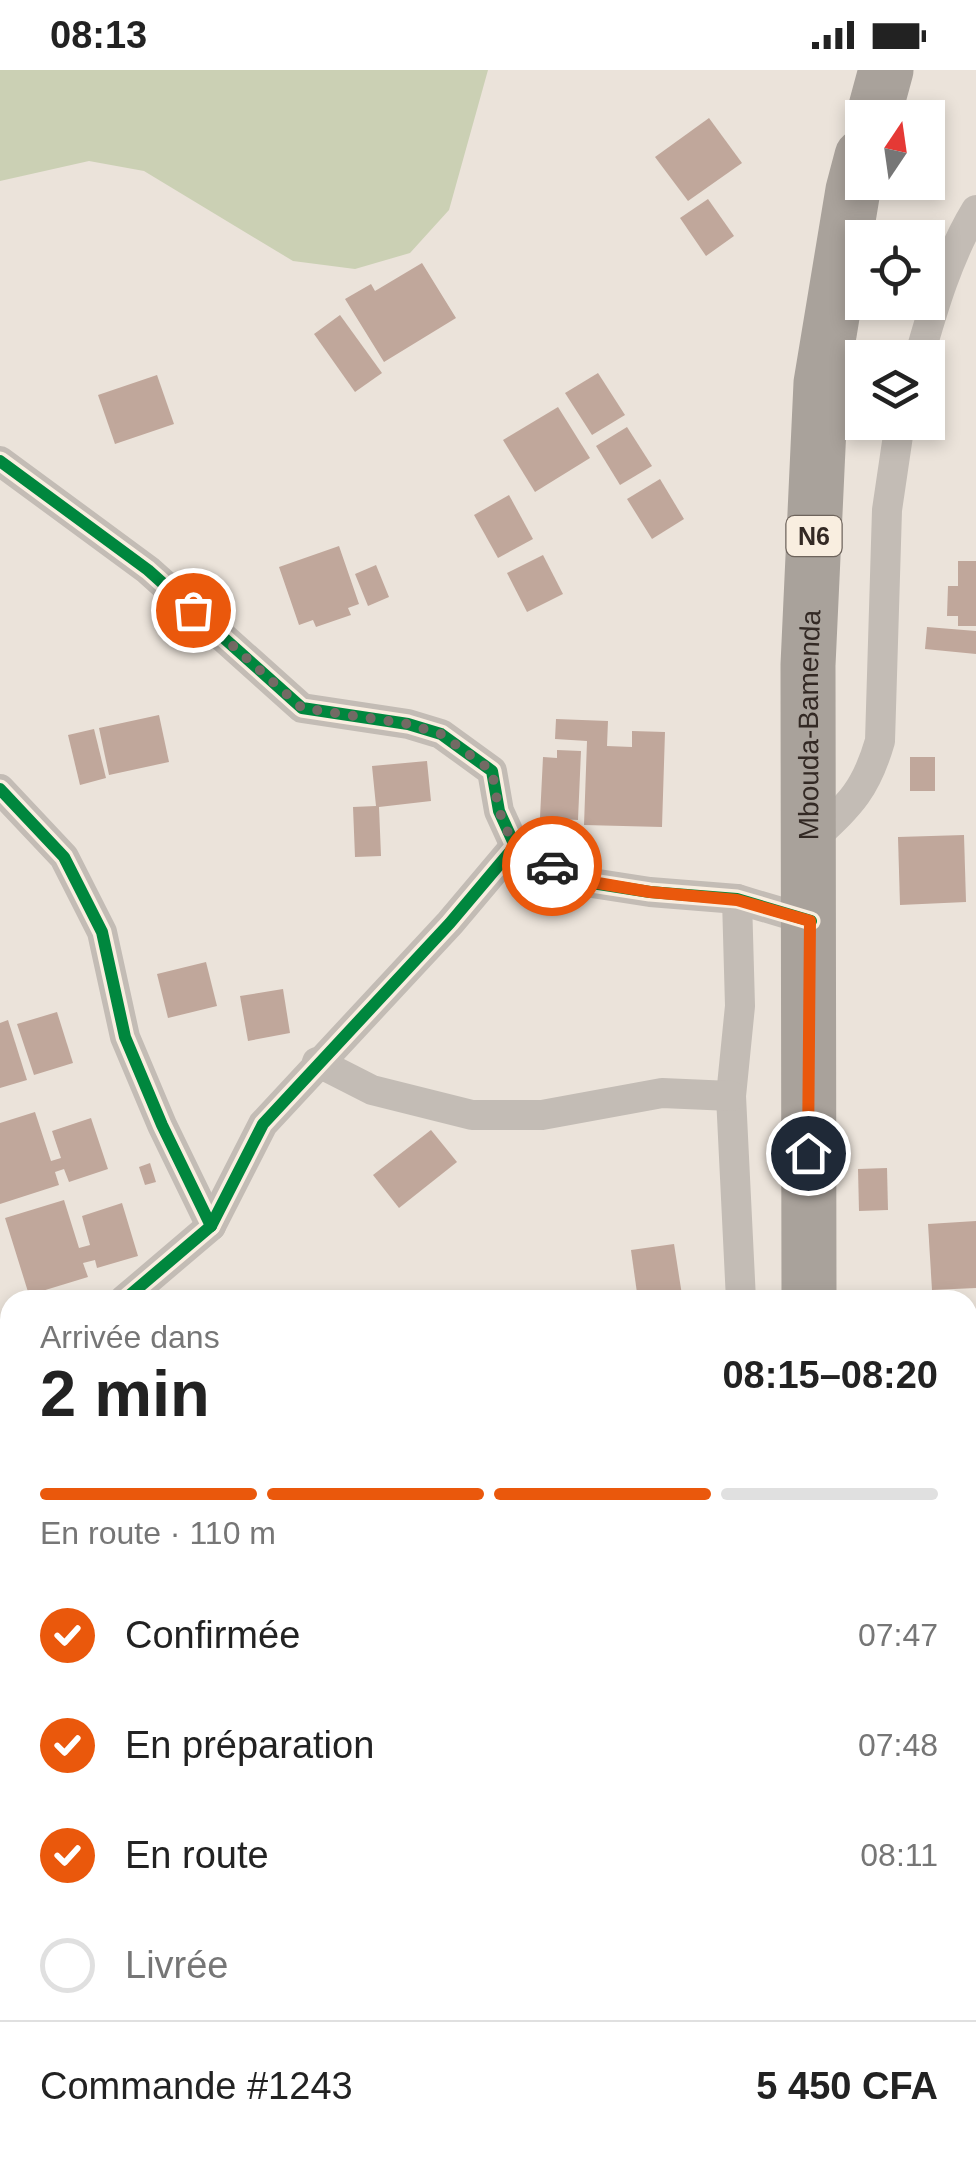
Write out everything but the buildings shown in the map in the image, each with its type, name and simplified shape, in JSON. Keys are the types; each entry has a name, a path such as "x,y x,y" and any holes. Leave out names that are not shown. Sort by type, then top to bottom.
{"highway":[{"path":"878,100 886,70"},
{"name":"Mbouda-Bamenda","path":"809,1290 808,665 821,383 851,200"}],"street":[{"path":"925,340 965,227 976,210"},
{"path":"810,842 851,804 870,778 880,742 886,510 897,440"},
{"path":"0,461 148,570 302,708 441,734 492,771 499,811 515,846 536,860 592,882 737,900 810,921"},
{"path":"0,789 64,857 102,932 126,1037 162,1125 211,1226"},
{"path":"136,1290 211,1226 263,1124 450,923 515,846"},
{"path":"737,900 740,1006 731,1096 741,1290"},
{"path":"318,1062 372,1090 472,1116 542,1114 662,1093 731,1096"}],"green space":[{"path":"0,70 488,70 449,210 410,253 355,269 293,261 144,171 89,161 0,181"}],"cycle path":[{"path":"0,461 148,570 302,708 408,724 441,734 492,771 499,811 515,846 536,860 592,883 737,899 811,921"},
{"path":"0,789 64,857 102,932 125,1037 211,1226"},
{"path":"136,1290 211,1226 263,1124 450,923 515,846"}],"way so far":[{"path":"193,610 302,708 408,724 441,734 492,771 499,811 515,846 552,866"}],"route":[{"path":"552,866 592,882 737,900 810,921 808,1153"}]}
